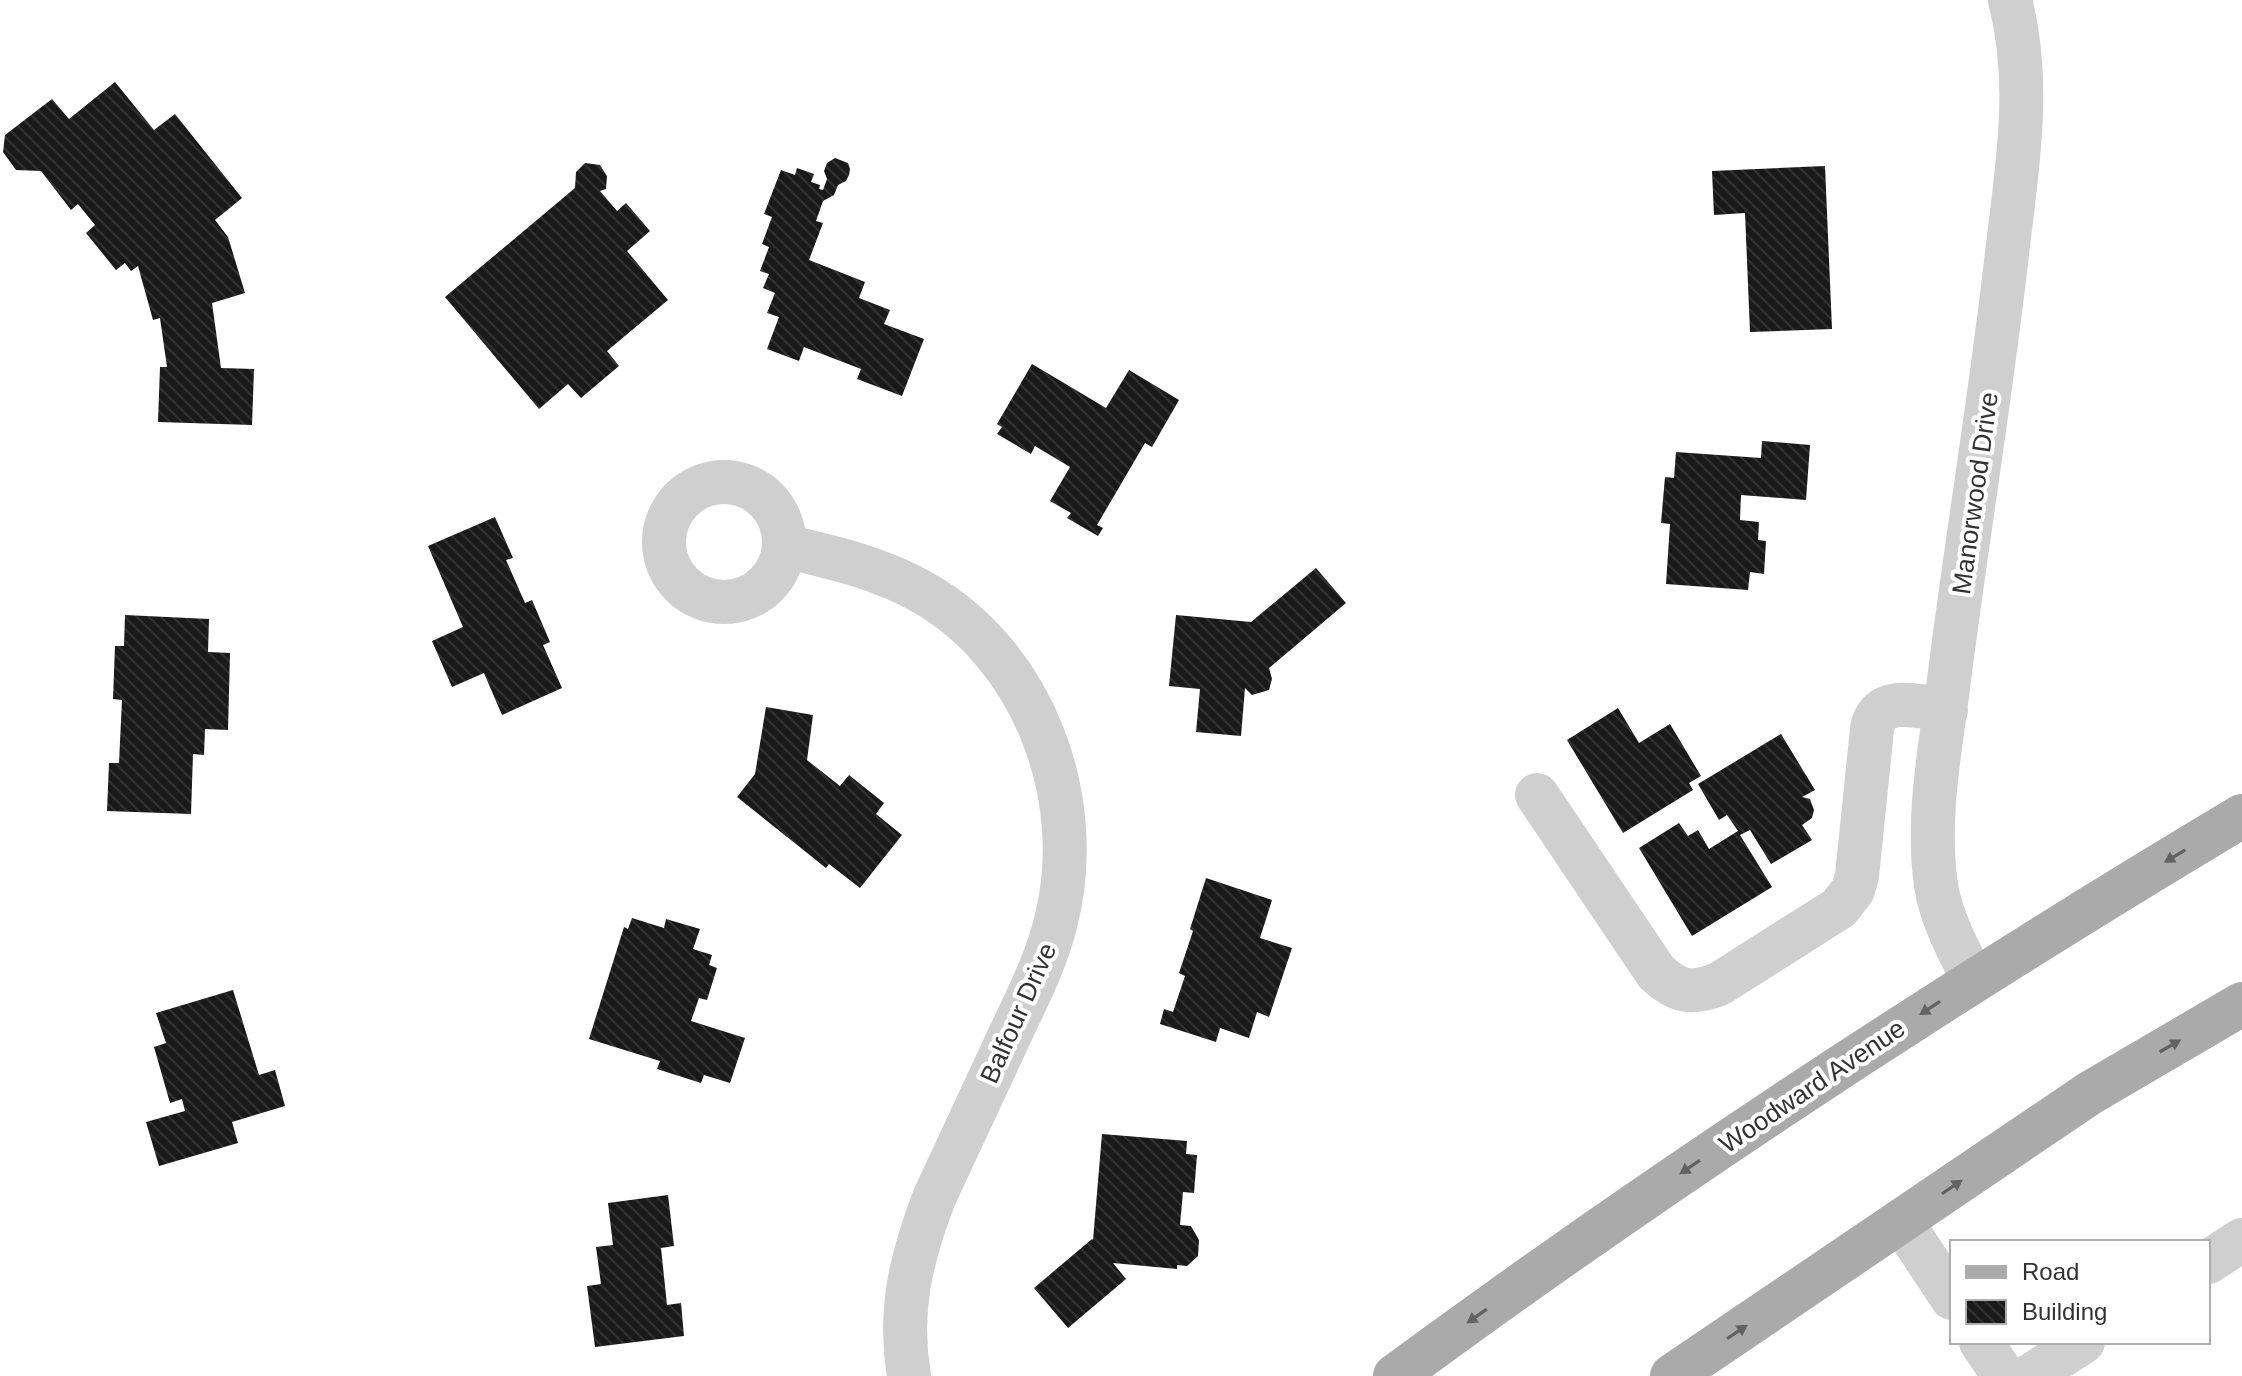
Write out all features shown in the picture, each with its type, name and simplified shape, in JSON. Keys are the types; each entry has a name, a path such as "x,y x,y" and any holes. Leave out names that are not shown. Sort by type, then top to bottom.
{"main road":[{"name":"Woodward Avenue","path":"1395,1376 1632,1206 1830,1073 1974,980 2242,816"},
{"path":"1672,1376 2090,1093 2242,1004"}],"street":[{"name":"Manorwood Drive","path":"1974,980 1953,942 1936,887 1932,820 2019,152 2022,73 2010,0"},
{"name":"Balfour Drive","path":"784,546 877,572 901,582 950,610 975,631 1006,668 1033,713 1058,782 1064,865 1062,893 1047,954 918,1238 906,1307 909,1376"},
{"path":"1537,795 1656,972 1679,989 1705,990 1839,908 1848,899 1857,876 1873,719 1878,713 1894,705 1946,710"},
{"path":"1901,1221 1950,1295"},
{"path":"2210,1261 2242,1240"},
{"path":"1982,1344 2004,1376"},
{"path":"2030,1376 2080,1344"}],"building":[{"path":"115,82 154,130 175,114 242,198 215,220 228,237 245,293 212,303 221,368 254,369 252,425 158,422 160,367 167,367 160,318 153,320 138,266 131,271 125,263 116,270 86,233 95,225 78,204 71,210 41,171 16,170 3,152 5,135 52,99 69,119"},
{"path":"835,158 848,163 849,175 846,181 838,185 834,195 823,201 816,221 823,223 809,260 865,282 859,298 890,310 884,324 924,339 902,396 857,379 861,369 804,347 799,361 767,349 779,317 767,313 775,293 763,288 769,274 760,271 769,247 762,244 772,217 764,214 781,170 795,175 797,168 814,174 811,182 820,185 819,189 823,190 827,163"},
{"path":"585,163 600,165 607,176 606,189 600,191 617,211 626,203 650,231 627,251 668,300 607,351 619,366 581,398 568,384 539,409 445,297 575,188 576,172"},
{"path":"1825,166 1832,329 1750,332 1745,213 1714,215 1712,171"},
{"path":"1032,364 1106,408 1129,370 1179,400 1152,447 1145,443 1097,525 1103,528 1098,536 1067,518 1071,513 1050,501 1070,467 1035,446 1031,454 997,434 1002,427 997,424"},
{"path":"1762,441 1810,445 1806,500 1741,495 1740,520 1759,522 1758,540 1766,541 1764,574 1750,572 1748,590 1666,584 1670,524 1661,523 1665,477 1674,478 1676,452 1761,458"},
{"path":"495,517 513,558 506,560 525,603 532,600 550,642 543,645 562,688 502,715 484,673 452,687 432,641 463,627 428,546"},
{"path":"1316,568 1346,603 1269,668 1272,679 1269,690 1252,695 1245,688 1241,736 1196,732 1200,689 1169,686 1176,615 1251,622"},
{"path":"125,615 209,619 208,652 230,653 228,730 205,729 204,755 193,754 191,814 107,811 109,763 119,763 122,700 113,699 115,646 124,646"},
{"path":"766,707 813,715 807,760 840,786 849,775 884,803 876,814 902,835 860,888 829,864 826,868 737,797 755,774"},
{"path":"1618,708 1639,743 1670,724 1701,776 1689,783 1693,790 1623,833 1567,740"},
{"path":"1781,734 1815,790 1802,797 1810,799 1814,810 1812,818 1802,825 1812,840 1771,864 1750,830 1740,835 1772,887 1692,936 1639,848 1679,823 1688,836 1698,830 1709,849 1738,831 1727,815 1719,820 1698,784"},
{"path":"1206,878 1272,900 1260,938 1292,948 1269,1017 1257,1012 1249,1038 1220,1028 1216,1042 1160,1024 1164,1009 1173,1012 1185,976 1179,973"},
{"path":"632,918 664,928 666,919 700,929 693,949 712,955 709,965 717,968 707,1000 699,998 691,1021 745,1038 730,1083 704,1075 701,1083 657,1069 660,1061 589,1039 624,927 628,929"},
{"path":"233,990 259,1075 275,1070 285,1106 232,1122 238,1143 159,1166 146,1122 185,1111 182,1099 170,1103 154,1047 166,1043 156,1013"},
{"path":"1102,1134 1187,1141 1186,1154 1197,1155 1194,1193 1183,1192 1180,1225 1191,1226 1199,1240 1198,1256 1187,1266 1177,1265 1177,1269 1113,1263 1126,1279 1068,1328 1034,1288 1093,1240"},
{"path":"668,1195 674,1246 661,1248 667,1305 681,1303 684,1336 595,1347 587,1286 601,1284 596,1247 613,1245 608,1203"}]}
